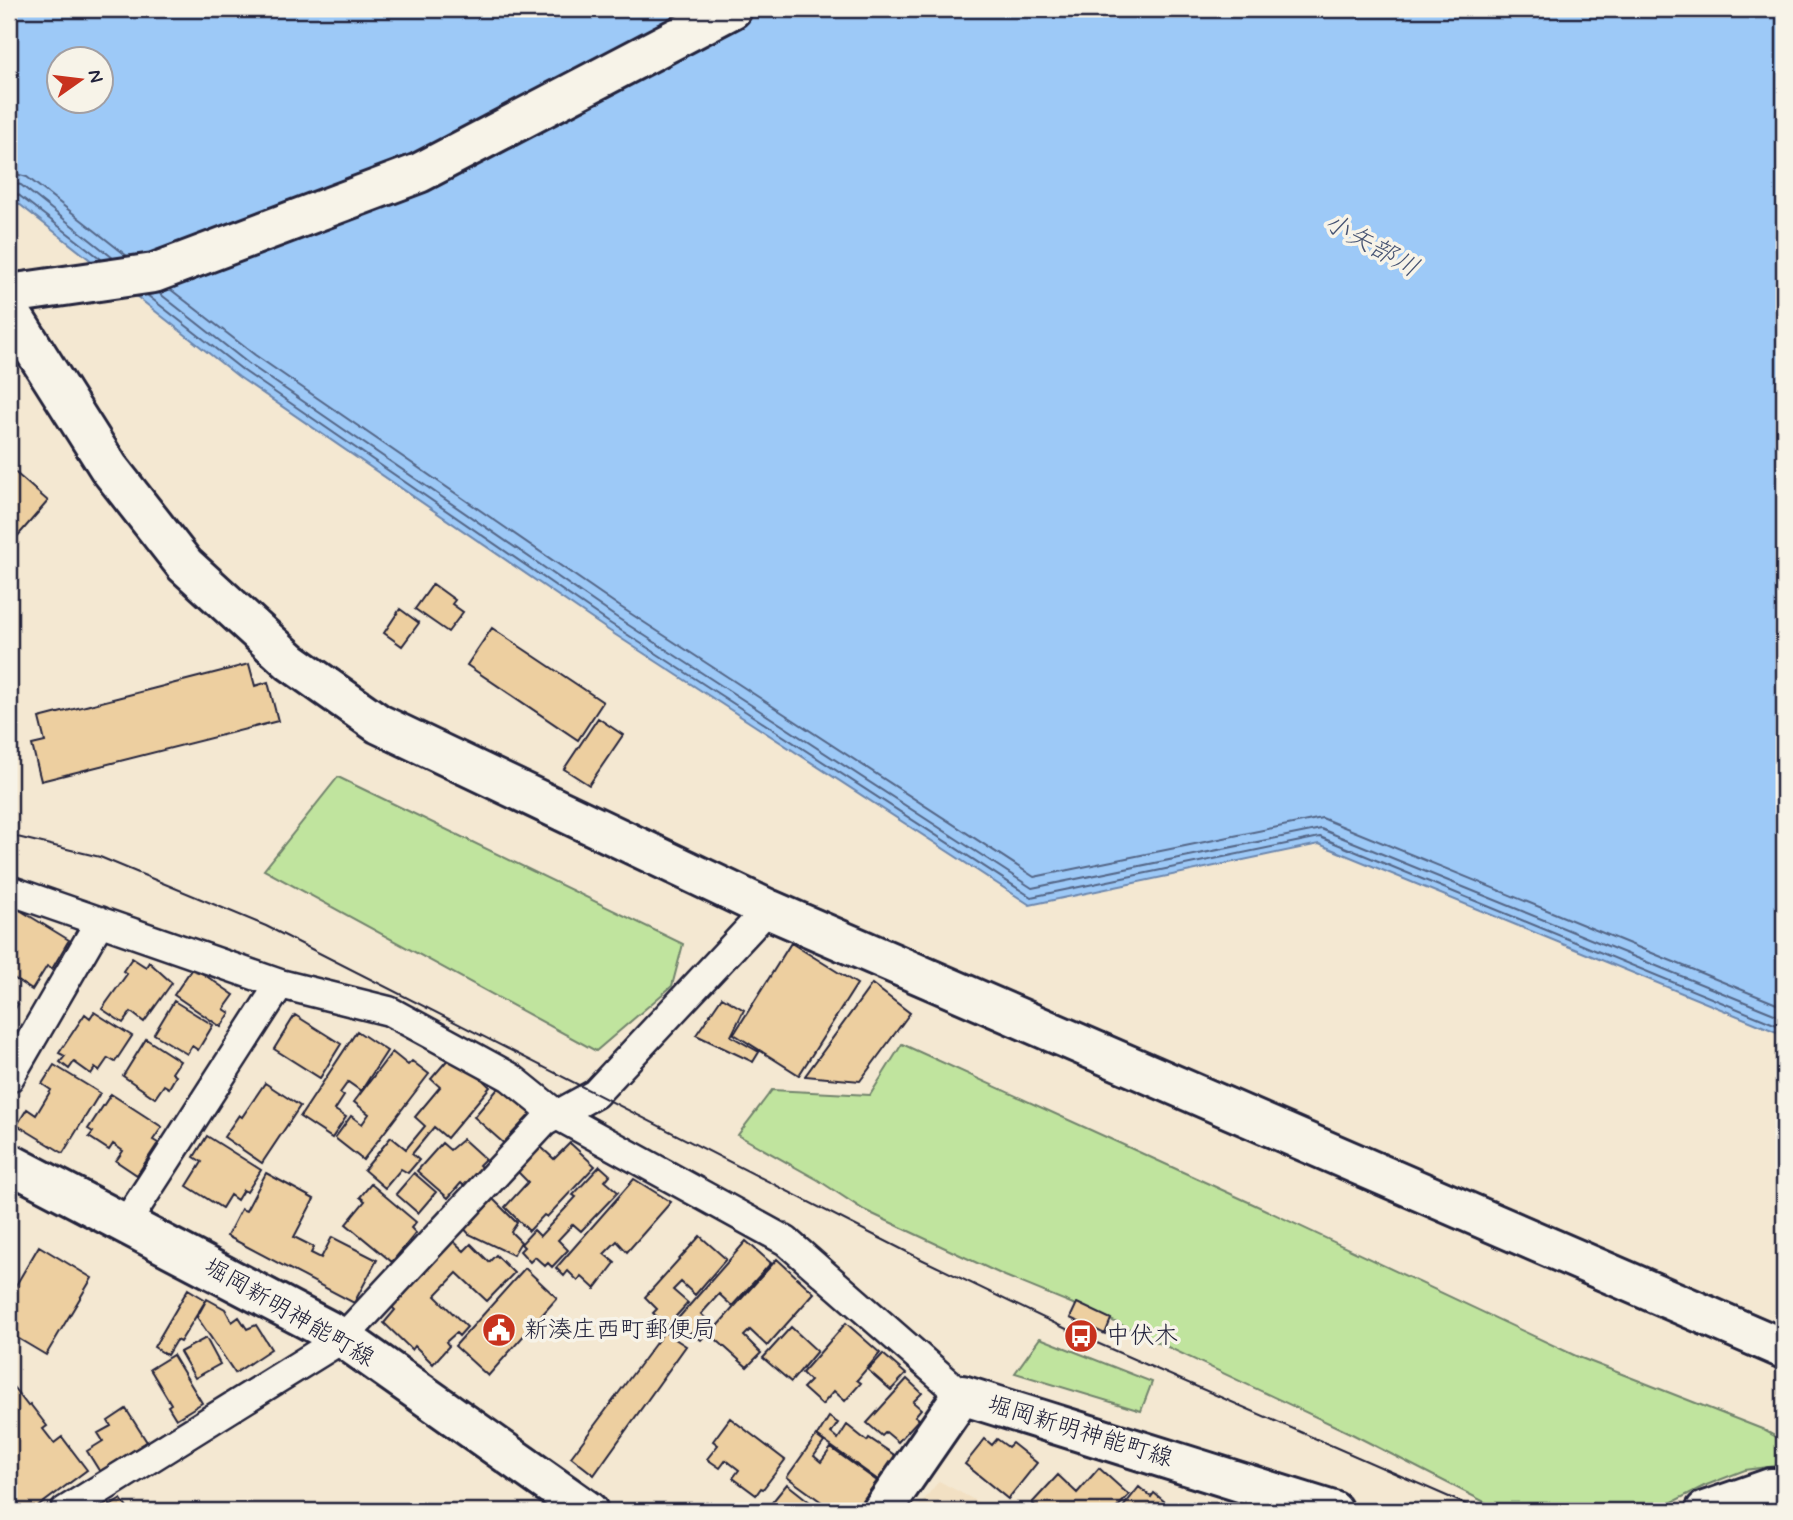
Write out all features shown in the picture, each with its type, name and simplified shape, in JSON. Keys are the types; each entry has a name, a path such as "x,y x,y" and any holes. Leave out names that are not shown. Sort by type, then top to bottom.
{"street":[{"path":"9,294 154,273 419,173 732,9"},
{"path":"9,310 109,468 185,565 292,662 379,724 768,909 1784,1349"},
{"path":"9,890 280,984 389,1011 510,1077 557,1115 786,1241 962,1395"},
{"path":"65,1511 343,1338 544,1122 595,1094 768,909"},
{"path":"9,1078 100,920"},
{"path":"126,1223 280,984"},
{"name":"堀岡新明神能町線","path":"9,1163 343,1338 588,1511"},
{"name":"堀岡新明神能町線","path":"882,1511 962,1395 1333,1511"},
{"path":"1705,1511 1771,1488 1784,1488"}],"shaded area":[{"path":"939,1481 995,1511 915,1511"}],"green space":[{"path":"338,777 683,944 672,986 596,1051 264,870"},
{"path":"902,1044 1253,1204 1576,1356 1762,1429 1784,1441 1784,1465 1745,1470 1704,1486 1655,1511 1502,1511 1352,1434 1100,1315 1005,1276 864,1210 818,1180 738,1135 772,1090 870,1095"},
{"path":"1040,1338 1152,1382 1141,1411 1015,1373"}],"water":[{"name":"小矢部川","path":"9,9 1784,9 1784,1035 1319,844 1030,905 605,628 239,377 9,196"}],"building":[{"path":"9,467 48,501 9,546"},
{"path":"433,584 455,600 452,604 463,612 448,632 415,609"},
{"path":"400,609 419,623 402,646 384,633"},
{"path":"492,628 603,702 578,740 467,665"},
{"path":"249,664 255,686 268,682 278,721 41,781 32,745 45,742 39,718"},
{"path":"598,718 623,735 589,785 564,769"},
{"path":"18,909 69,940 52,969 47,966 32,990 9,975 9,924"},
{"path":"791,943 857,984 799,1075 734,1034"},
{"path":"132,958 146,967 149,962 172,983 144,1022 131,1012 123,1023 102,1009 127,974 123,971"},
{"path":"193,967 234,995 224,1009 230,1013 221,1027 174,995"},
{"path":"872,984 910,1013 860,1081 805,1076"},
{"path":"722,997 744,1010 731,1036 759,1052 753,1062 696,1035"},
{"path":"9,998 18,1004 9,1018"},
{"path":"174,1001 213,1025 198,1050 192,1046 187,1054 154,1034"},
{"path":"94,1012 132,1036 115,1062 108,1058 99,1071 95,1068 91,1074 74,1062 69,1069 60,1062 65,1056 59,1053 85,1014 90,1018"},
{"path":"295,1015 341,1044 320,1078 274,1049"},
{"path":"357,1031 387,1051 361,1091 348,1082 340,1093 344,1096 335,1110 346,1117 332,1138 300,1117"},
{"path":"146,1039 180,1061 172,1073 176,1076 169,1088 164,1085 155,1098 123,1076"},
{"path":"392,1052 408,1065 412,1061 429,1074 363,1160 335,1138 351,1116 362,1124 369,1114 354,1102"},
{"path":"450,1057 462,1067 465,1063 490,1087 447,1138 434,1127 412,1154 419,1160 408,1173 401,1169 385,1188 364,1170 391,1137 406,1149 425,1126 415,1117 440,1087 431,1079"},
{"path":"54,1065 100,1093 63,1153 17,1125 27,1109 36,1115 51,1090 42,1084"},
{"path":"265,1083 300,1106 262,1163 224,1137 239,1115 242,1117"},
{"path":"502,1084 536,1114 508,1147 474,1117"},
{"path":"111,1094 162,1127 153,1140 158,1143 137,1175 116,1161 123,1151 113,1144 109,1150 89,1137 93,1132 88,1129"},
{"path":"207,1136 261,1170 247,1192 243,1190 237,1200 230,1195 222,1208 187,1186 202,1162 194,1157"},
{"path":"463,1139 485,1159 479,1165 483,1169 466,1188 461,1183 448,1198 417,1171 442,1143 450,1150"},
{"path":"570,1143 595,1166 547,1217 544,1215 529,1231 505,1207 528,1182 518,1172 541,1147 554,1159"},
{"path":"600,1166 610,1175 605,1181 618,1192 581,1231 573,1224 558,1240 568,1250 552,1267 548,1263 545,1266 535,1257 530,1262 520,1251 524,1247 521,1244 534,1230 540,1236"},
{"path":"266,1173 314,1199 294,1237 314,1247 311,1253 321,1258 332,1237 377,1260 354,1303 227,1236 241,1209 246,1211"},
{"path":"414,1173 436,1192 418,1213 396,1194"},
{"path":"634,1179 671,1202 627,1252 617,1241 604,1254 615,1263 595,1289 581,1276 578,1281 568,1271 564,1276 556,1268"},
{"path":"371,1184 416,1222 411,1228 416,1233 392,1262 346,1224 365,1201 360,1197"},
{"path":"490,1196 517,1223 511,1232 521,1242 513,1255 469,1234 461,1225"},
{"path":"700,1236 726,1259 695,1295 681,1282 673,1290 688,1303 667,1326 653,1313 657,1309 645,1297"},
{"path":"450,1238 464,1251 471,1244 489,1262 496,1255 514,1273 487,1301 457,1273 435,1296 467,1327 459,1336 456,1333 446,1342 449,1346 433,1364 415,1346 412,1350 384,1323 395,1310 388,1303"},
{"path":"746,1241 771,1263 732,1306 719,1294 701,1314 714,1326 701,1340 691,1332 688,1335 674,1323"},
{"path":"39,1246 92,1278 46,1355 9,1333 9,1297"},
{"path":"777,1259 814,1293 767,1346 750,1330 744,1336 761,1353 747,1367 710,1334"},
{"path":"525,1268 557,1298 488,1376 455,1346"},
{"path":"188,1289 206,1300 180,1342 176,1340 167,1355 154,1347"},
{"path":"207,1299 225,1309 232,1322 239,1317 247,1329 256,1325 271,1349 235,1373 197,1317"},
{"path":"1077,1303 1111,1319 1105,1334 1070,1318"},
{"path":"846,1323 880,1353 857,1380 861,1383 845,1401 834,1391 822,1405 803,1388 810,1381 802,1373"},
{"path":"791,1327 817,1351 791,1382 763,1358"},
{"path":"664,1332 686,1346 594,1475 571,1457"},
{"path":"206,1338 220,1364 195,1378 180,1352"},
{"path":"883,1354 906,1374 891,1390 868,1370"},
{"path":"173,1355 202,1403 176,1419 168,1406 171,1404 150,1369"},
{"path":"907,1379 922,1393 913,1402 921,1409 915,1416 919,1419 898,1442 886,1432 882,1436 867,1423"},
{"path":"14,1388 47,1426 43,1429 54,1443 62,1437 87,1470 32,1511 9,1511 9,1392"},
{"path":"126,1409 147,1442 100,1472 87,1451 103,1441 98,1433 111,1426 108,1421"},
{"path":"829,1417 838,1423 831,1433 838,1439 847,1425 867,1441 869,1438 896,1456 878,1480 817,1436"},
{"path":"730,1418 785,1460 756,1495 733,1478 739,1470 726,1460 720,1468 707,1459 718,1445 713,1441"},
{"path":"816,1436 824,1442 814,1456 821,1462 831,1448 877,1481 855,1511 834,1511 787,1477"},
{"path":"985,1439 992,1445 997,1439 1008,1447 1012,1443 1037,1463 1008,1499 965,1464"},
{"path":"1099,1468 1129,1495 1114,1511 1041,1511 1032,1503 1058,1475 1077,1493"},
{"path":"787,1484 820,1510 765,1511"},
{"path":"1139,1487 1151,1497 1154,1493 1176,1511 1120,1511"},
{"path":"121,1499 129,1511 95,1511 109,1502 110,1506"},
{"path":"1193,1502 1204,1511 1186,1511"}],"tram line":[{"path":"9,835 100,857 266,926 919,1258 1081,1336 1481,1511"}],"place":[{"name":"新湊庄西町郵便局","path":"499,1330"},
{"name":"中伏木","path":"1081,1336"}]}
